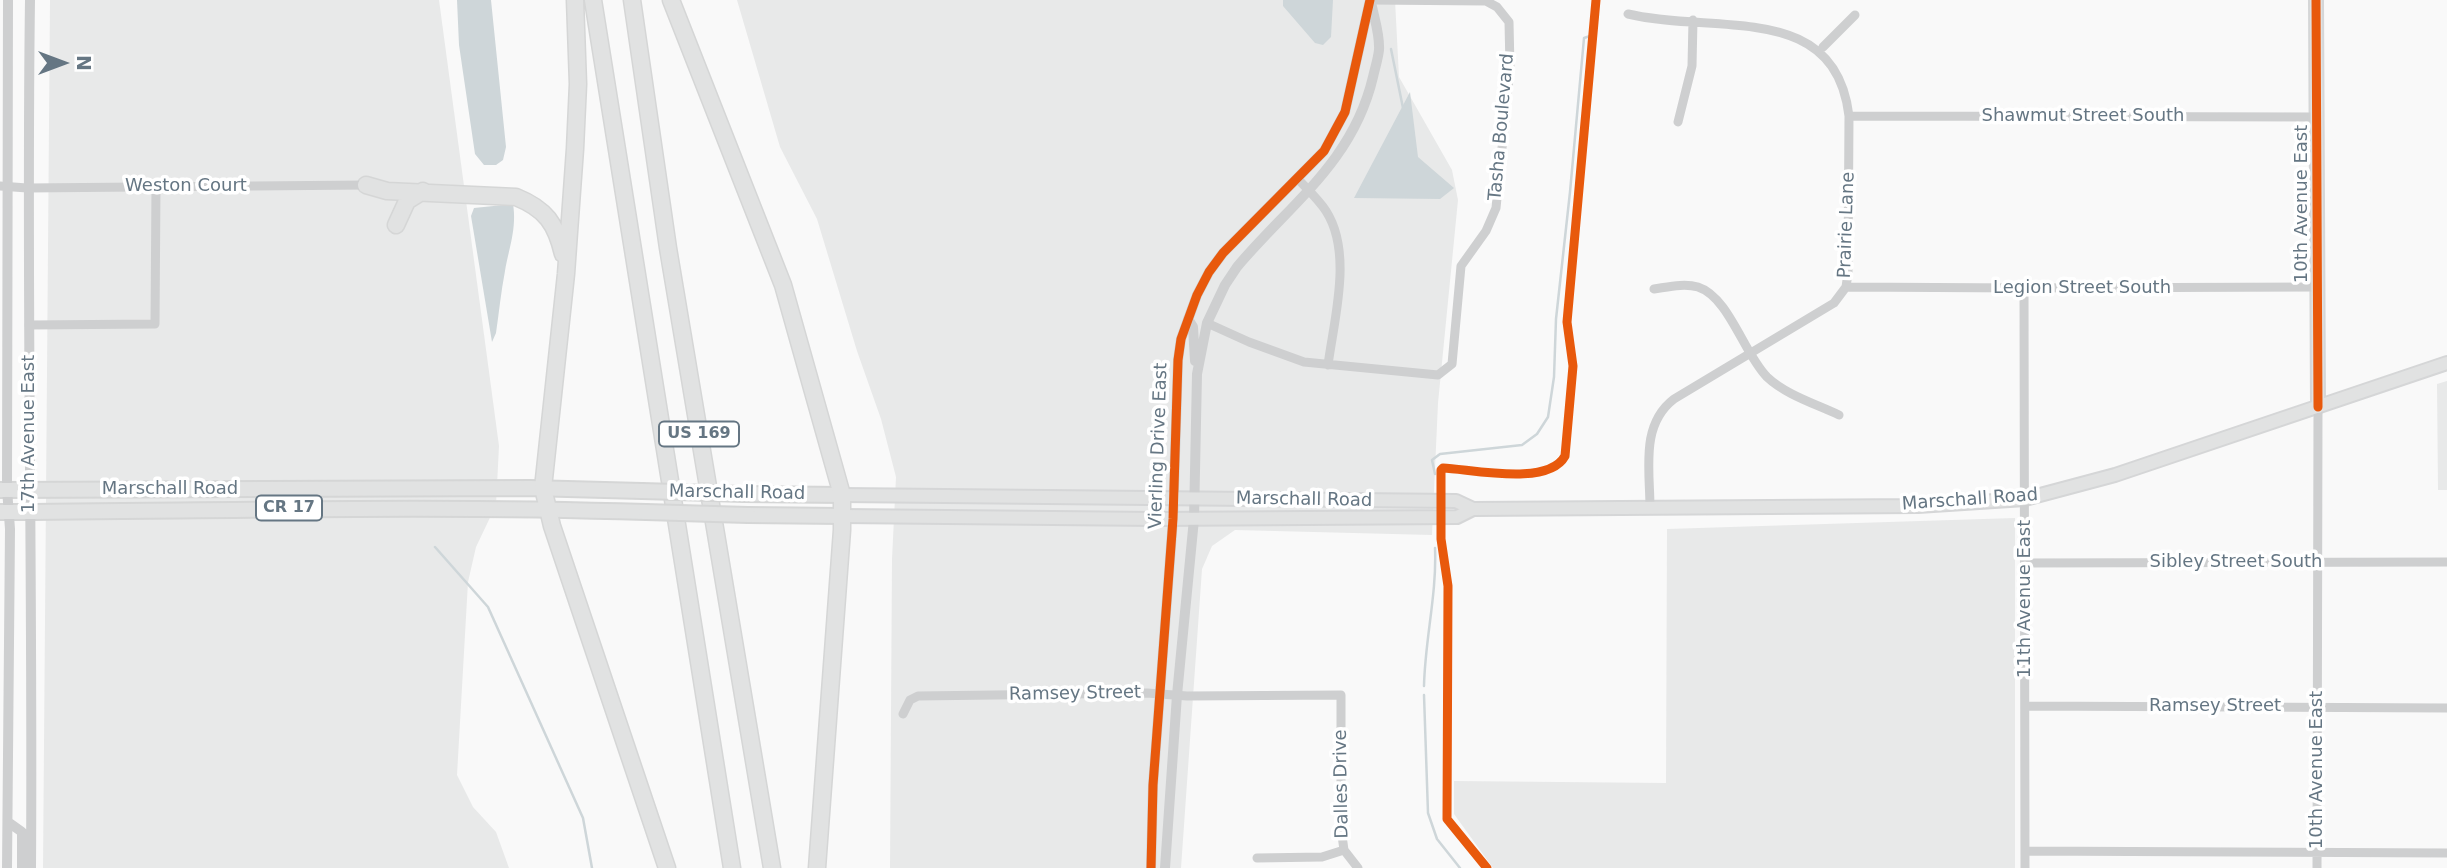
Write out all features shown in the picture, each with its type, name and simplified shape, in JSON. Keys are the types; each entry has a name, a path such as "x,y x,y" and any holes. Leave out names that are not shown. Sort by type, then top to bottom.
{"highway":[{"path":"575,0 578,84 565,274 543,488 552,526 667,868"},
{"name":"US 169","path":"593,0 732,868"},
{"name":"US 169","path":"632,0 668,247 772,868"},
{"path":"671,0 783,285 842,495 817,868"},
{"path":"366,185 387,191 516,197 533,204 544,213 556,233 565,274"},
{"path":"396,225 407,201 423,191"},
{"name":"Marschall Road","path":"4,489 543,488 842,495"},
{"name":"Marschall Road","path":"4,512 291,508 548,509 842,516"}],"main road":[{"name":"10th Avenue East","path":"2316,0 2318,407"},
{"name":"Marschall Road","path":"842,495 1456,501 1473,509 1917,506 2025,499 2115,475 2447,363"},
{"name":"Marschall Road","path":"842,516 1173,519 1457,517 1473,509"}],"street":[{"name":"17th Avenue East","path":"8,0 3,186 8,868"},
{"name":"17th Avenue East","path":"30,0 27,188 31,489 31,868"},
{"name":"Vierling Drive East","path":"1151,868 1173,519 1176,383 1181,338 1209,272 1223,253 1324,151 1345,112 1370,0"},
{"name":"Vierling Drive East","path":"1165,868 1177,695 1195,519 1201,346 1207,323 1237,267 1329,169 1349,140 1367,102 1379,52 1370,0"},
{"name":"Tasha Boulevard","path":"1207,323 1248,342 1304,362 1438,375 1452,363 1461,266 1486,231 1496,208 1510,68 1509,22 1497,7 1486,1 1370,0"},
{"name":"Prairie Lane","path":"1628,14 1660,20 1755,20 1781,24 1803,33 1823,47 1834,62 1842,79 1849,116 1846,286 1834,303 1674,399 1659,414 1651,435 1650,508"},
{"path":"1823,47 1856,15"},
{"path":"1678,122 1692,66 1693,20"},
{"name":"Shawmut Street South","path":"1849,116 2317,117"},
{"path":"1297,178 1326,211 1339,246 1339,274 1328,365"},
{"name":"Weston Court","path":"3,186 366,185"},
{"path":"29,325 155,324 156,186"},
{"path":"1654,289 1685,285 1706,290 1722,308 1750,354 1770,380 1839,415"},
{"name":"Legion Street South","path":"1846,286 2318,286"},
{"name":"11th Avenue East","path":"2024,288 2025,868"},
{"path":"1188,318 1193,327 1193,348 1198,374"},
{"name":"10th Avenue East","path":"2317,868 2318,407"},
{"name":"Sibley Street South","path":"2025,563 2447,562"},
{"name":"Ramsey Street","path":"902,714 910,700 918,696 1341,695"},
{"name":"Dalles Drive","path":"1341,695 1343,850 1358,868"},
{"name":"Ramsey Street","path":"2026,706 2447,708"},
{"path":"8,822 22,832 22,868"},
{"path":"1257,858 1322,857 1343,850"},
{"path":"2025,851 2447,853"}],"shaded area":[{"path":"50,0 439,0 499,446 496,505 476,547 468,582 457,775 473,807 496,832 509,868 43,868"},
{"path":"457,0 491,0 506,147 503,160 496,165 484,165 475,154 459,45"},
{"path":"737,0 1395,0 1399,77 1452,170 1458,200 1438,403 1432,535 1235,530 1212,546 1202,569 1181,868 890,868 892,559 896,477 881,419 857,351 817,219 780,147"},
{"path":"1283,0 1333,0 1331,37 1323,45 1315,43 1283,6"},
{"path":"1410,92 1418,157 1454,188 1440,199 1354,198"},
{"path":"513,204 513,230 496,333 492,342 471,216 474,208"},
{"path":"2447,381 2447,490 2438,490 2437,384"},
{"path":"2015,518 2015,868 1493,868 1454,814 1454,781 1666,783 1667,529"}],"waterway":[{"path":"1435,474 1432,460 1440,454 1522,445 1537,434 1548,417 1554,377 1556,319 1584,38 1590,36"},
{"path":"1391,49 1403,108"},
{"path":"435,547 488,607 583,818 592,868"},
{"path":"1424,686 1435,548"},
{"path":"1424,695 1428,813 1437,839 1460,868"}],"cycle path":[{"path":"1151,868 1153,785 1173,519 1181,339 1197,295 1223,253 1324,151 1345,112 1370,0"},
{"path":"1487,868 1447,819 1448,586 1441,539 1441,470 1526,474 1543,471 1556,465 1565,456 1573,366 1567,322 1596,0"},
{"path":"2316,0 2318,407"}]}
